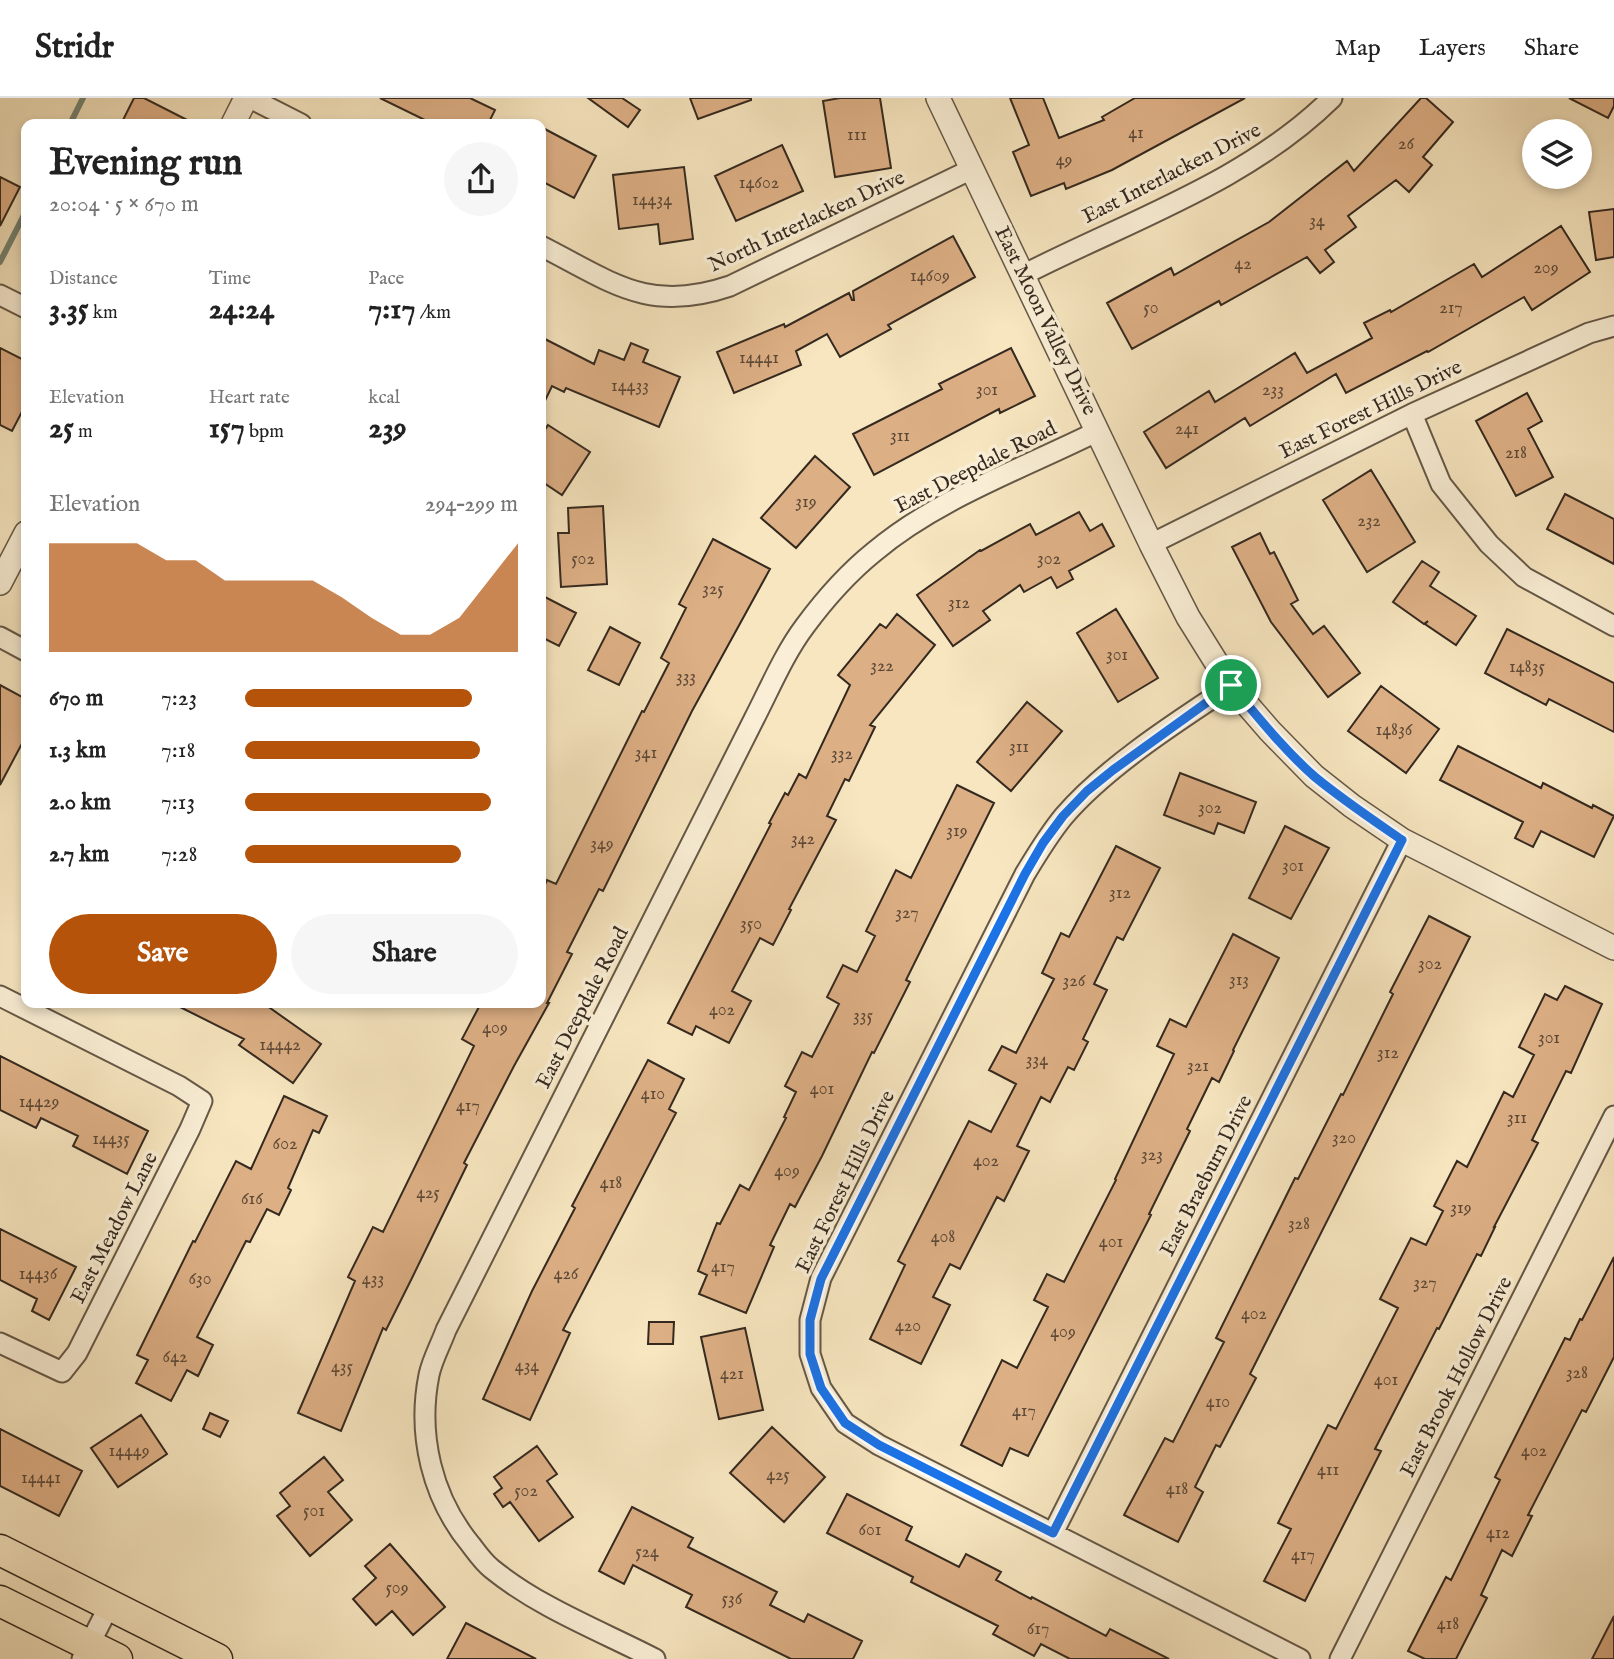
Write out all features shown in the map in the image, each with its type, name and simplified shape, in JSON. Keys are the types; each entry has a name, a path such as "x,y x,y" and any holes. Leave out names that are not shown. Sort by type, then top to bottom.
{"main road":[{"path":"0,1550 217,1659"},
{"path":"0,1601 86,1652 117,1659"}],"street":[{"path":"236,119 248,98 291,119"},
{"name":"East Moon Valley Drive","path":"938,98 1151,544 1188,617 1231,685 1270,731 1314,776 1352,806 1402,840 1614,948"},
{"name":"East Interlacken Drive","path":"1023,275 1210,184 1272,150 1310,121 1332,98"},
{"name":"North Interlacken Drive","path":"546,248 638,293 682,298 706,294 730,286 972,169"},
{"path":"0,295 21,306"},
{"name":"East Forest Hills Drive","path":"1151,544 1412,414 1589,333 1614,327"},
{"path":"1412,414 1441,484 1489,544 1524,577 1614,626"},
{"name":"East Deepdale Road","path":"655,1659 534,1598 489,1568 463,1536 441,1499 428,1461 425,1421 429,1374 459,1305 760,707 804,627 836,587 873,552 916,521 1017,468 1098,431"},
{"path":"0,583 21,543"},
{"path":"0,637 21,648"},
{"name":"East Forest Hills Drive","path":"1231,685 1087,791 1063,816 1043,843 1012,899 821,1279 810,1320 810,1354 821,1388 845,1423 879,1445 1300,1659"},
{"name":"East Braeburn Drive","path":"1053,1533 1402,840"},
{"name":"East Meadow Lane","path":"0,996 21,1007"},
{"name":"East Meadow Lane","path":"0,1343 62,1371 77,1353 202,1101 179,1086 24,1008"},
{"name":"East Brook Hollow Drive","path":"1340,1659 1614,1116"},
{"path":"86,1652 109,1606"}],"building":[{"path":"134,98 144,98 185,119 124,119"},
{"path":"380,98 470,98 495,110 490,119 423,119"},
{"path":"588,98 622,98 640,110 628,127"},
{"path":"690,98 751,98 751,100 698,119"},
{"path":"840,98 880,98 891,168 835,177 823,101"},
{"path":"1010,98 1043,98 1059,138 1104,120 1102,117 1135,98 1245,98 1112,170 1066,189 1064,183 1031,196 1013,152 1029,145"},
{"path":"1421,98 1426,98 1453,122 1423,157 1432,165 1409,192 1396,180 1348,216 1356,227 1325,250 1334,262 1320,273 1307,257 1221,305 1219,301 1132,349 1107,303 1171,268 1174,275 1269,222 1347,161 1354,171"},
{"path":"1569,98 1614,98 1614,106 1608,118"},
{"path":"546,130 596,156 574,198 546,184"},
{"path":"782,145 803,191 736,221 715,176"},
{"path":"684,167 693,239 660,244 658,224 619,229 613,175"},
{"path":"0,177 20,187 0,226"},
{"path":"1614,209 1614,257 1596,260 1589,212"},
{"path":"1561,226 1590,272 1532,310 1524,297 1428,352 1346,393 1336,374 1250,426 1245,418 1166,468 1144,432 1209,391 1215,402 1295,353 1307,373 1372,338 1364,323 1390,310 1391,312 1474,264 1482,277"},
{"path":"953,236 975,277 888,325 891,329 840,357 827,334 796,351 801,365 734,393 717,352 784,324 785,327 849,293 854,300 853,291"},
{"path":"546,340 594,364 599,350 624,360 631,343 648,350 643,362 680,377 659,427 566,388 564,392 552,386 546,399"},
{"path":"0,348 21,358 21,414 12,431 0,425"},
{"path":"1011,348 1035,396 1000,413 999,409 874,475 853,434 942,389 939,384"},
{"path":"1527,393 1542,421 1528,429 1553,477 1516,496 1476,421"},
{"path":"548,425 590,452 562,495 546,484"},
{"path":"815,456 850,487 796,548 761,518"},
{"path":"1371,470 1415,542 1367,572 1323,500"},
{"path":"1565,494 1614,519 1614,564 1547,529"},
{"path":"603,506 607,584 561,587 558,533 569,533 568,508"},
{"path":"1079,512 1090,531 1102,524 1114,546 1069,571 1073,579 1057,588 1051,577 1024,592 1020,585 983,611 990,620 953,646 917,595 980,550 1030,524 1036,535"},
{"path":"1260,533 1270,554 1274,552 1298,600 1291,604 1313,634 1324,626 1360,673 1328,697 1271,622 1232,547"},
{"path":"713,539 770,569 692,711 603,891 599,889 567,952 572,954 549,1003 464,1163 467,1165 386,1330 383,1328 341,1431 298,1413 355,1281 348,1277 373,1227 383,1232 474,1046 462,1039 478,1008 546,1008 546,882 547,880 556,884 642,711 644,712 669,663 661,658 686,608 679,604"},
{"path":"1422,561 1439,572 1430,586 1476,616 1456,645 1425,624 1428,621 1424,624 1393,602"},
{"path":"546,598 576,613 559,646 546,640"},
{"path":"1116,609 1158,678 1118,702 1077,633"},
{"path":"897,614 935,645 870,725 875,727 849,781 845,779 827,816 836,820 773,945 760,938 732,991 751,1001 729,1043 696,1026 692,1035 668,1023 785,793 788,795 799,774 806,778 850,685 838,675 880,624 886,628"},
{"path":"610,627 640,643 619,685 588,670"},
{"path":"1507,629 1614,683 1614,732 1549,699 1546,705 1485,673"},
{"path":"0,685 21,696 21,745 0,785"},
{"path":"1381,686 1439,729 1406,773 1348,731"},
{"path":"1027,702 1062,731 1011,791 977,762"},
{"path":"1458,746 1541,788 1543,783 1614,816 1594,857 1541,831 1533,847 1515,838 1523,822 1440,780"},
{"path":"1180,773 1256,802 1244,833 1218,823 1214,834 1164,815"},
{"path":"957,785 994,803 906,980 910,982 874,1053 872,1052 822,1156 795,1207 790,1204 770,1245 774,1247 746,1313 699,1294 707,1275 698,1271 717,1223 720,1224 740,1185 749,1190 786,1118 784,1117 796,1092 785,1086 802,1052 812,1057 839,1004 827,997 843,965 857,972 875,936 866,931 896,870 911,878"},
{"path":"1285,826 1329,848 1291,919 1249,898"},
{"path":"1116,846 1160,868 1123,940 1117,937 1094,984 1107,990 1083,1039 1088,1042 1074,1070 1068,1067 1050,1102 1041,1097 1017,1146 1029,1151 1004,1201 997,1197 960,1269 950,1264 933,1297 950,1305 921,1364 870,1339 905,1265 898,1261 969,1121 991,1132 1016,1084 989,1070 1002,1046 1016,1053 1054,979 1042,973 1061,933 1069,937"},
{"path":"1429,916 1470,937 1250,1374 1256,1378 1220,1447 1216,1445 1195,1487 1203,1492 1178,1542 1124,1515 1165,1438 1173,1442 1224,1342 1216,1338 1295,1178 1298,1179 1341,1094 1343,1095 1393,994 1390,992"},
{"path":"1233,934 1279,958 1219,1082 1212,1078 1187,1129 1190,1131 1149,1214 1151,1215 1028,1456 1010,1448 1002,1466 961,1445 1002,1360 1017,1368 1048,1307 1034,1300 1047,1274 1064,1282 1116,1180 1174,1054 1157,1046 1170,1019 1186,1027"},
{"path":"1565,986 1602,1004 1571,1073 1566,1071 1532,1140 1538,1143 1481,1256 1477,1254 1375,1449 1381,1451 1305,1601 1264,1581 1291,1529 1278,1523 1328,1425 1336,1429 1398,1308 1380,1299 1411,1238 1426,1245 1443,1211 1434,1206 1457,1161 1467,1167 1504,1092 1513,1097 1534,1055 1519,1047 1545,994 1557,1000"},
{"path":"182,1008 270,1008 321,1044 293,1083 239,1045 244,1039"},
{"path":"0,1056 148,1131 127,1174 73,1146 78,1136 41,1118 36,1128 0,1110"},
{"path":"648,1060 684,1079 669,1109 676,1113 563,1330 570,1333 530,1420 483,1399 532,1291 575,1208 572,1206"},
{"path":"284,1096 327,1116 319,1133 313,1130 279,1215 267,1209 250,1242 246,1241 197,1337 213,1345 198,1376 187,1370 171,1401 136,1383 148,1360 137,1355 236,1161 251,1169"},
{"path":"0,1229 76,1267 49,1320 32,1311 37,1299 0,1280"},
{"path":"1614,1257 1614,1357 1586,1412 1582,1410 1528,1515 1532,1516 1512,1556 1502,1550 1481,1595 1487,1598 1456,1659 1425,1659 1408,1651 1446,1577 1451,1580 1500,1480 1495,1477 1565,1338 1570,1340"},
{"path":"649,1322 674,1322 673,1344 648,1344"},
{"path":"745,1328 763,1410 719,1419 701,1337"},
{"path":"210,1413 228,1421 220,1437 203,1429"},
{"path":"141,1415 167,1454 118,1487 91,1448"},
{"path":"772,1427 825,1477 784,1522 730,1473"},
{"path":"0,1429 82,1471 59,1516 0,1486"},
{"path":"537,1446 557,1474 547,1481 573,1517 539,1541 510,1502 503,1507 494,1494 502,1488 494,1477"},
{"path":"324,1457 343,1480 328,1492 352,1520 310,1556 277,1516 290,1506 280,1493"},
{"path":"847,1494 912,1527 906,1540 959,1567 966,1554 1001,1572 996,1580 1031,1599 1032,1597 1106,1636 1110,1629 1169,1659 1070,1659 1041,1644 1034,1656 993,1634 998,1626 911,1582 913,1577 827,1533"},
{"path":"632,1507 693,1538 688,1547 777,1592 770,1605 804,1622 808,1614 862,1641 853,1659 791,1659 686,1607 692,1595 633,1565 624,1584 599,1571"},
{"path":"390,1544 445,1607 413,1635 392,1611 376,1625 353,1599 376,1578 365,1566"},
{"path":"1614,1616 1614,1659 1592,1659"},
{"path":"466,1623 536,1659 447,1659"}],"waterway":[{"path":"72,119 83,98"},
{"path":"0,262 21,221"}],"route":[{"path":"1231,685 1270,731 1314,776 1402,840 1053,1533 879,1445 845,1423 821,1388 810,1354 810,1320 821,1279 1043,843 1063,816 1087,791 1231,685"}]}
